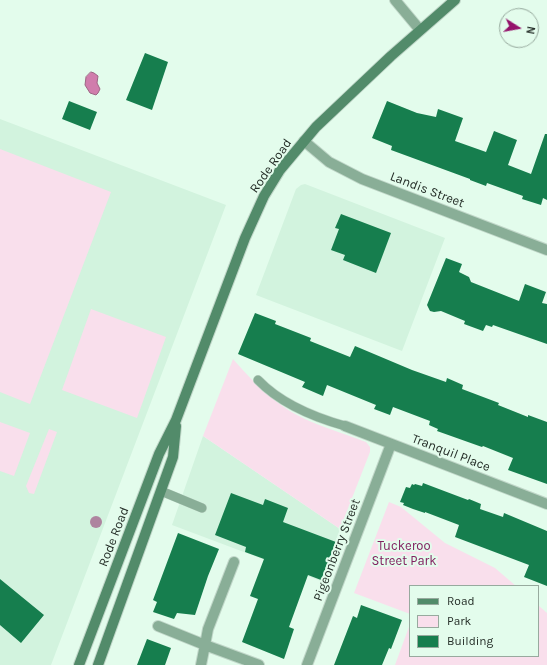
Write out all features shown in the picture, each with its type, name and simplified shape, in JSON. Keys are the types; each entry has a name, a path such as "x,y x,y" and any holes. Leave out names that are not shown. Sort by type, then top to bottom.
{"main road":[{"name":"Rode Road","path":"79,665 159,454 176,420 207,336 259,206 272,182 316,127 420,30 455,0"},
{"name":"Rode Road","path":"98,665 173,458 176,420"}],"street":[{"path":"395,0 420,30"},
{"name":"Landis Street","path":"304,141 329,162 362,179 547,250"},
{"name":"Tranquil Place","path":"345,426 547,504"},
{"name":"Pigeonberry Street","path":"307,665 391,444"},
{"path":"201,665 208,629 234,562"},
{"path":"158,626 259,665"}],"lane":[{"path":"258,380 268,389 302,411 345,426"},
{"path":"162,491 202,508"}],"shaded area":[{"path":"91,72 98,76 97,83 100,89 96,95 90,93 85,85 86,77"},
{"path":"0,119 226,205 51,665 0,665"},
{"path":"305,184 445,238 402,351 256,295 296,189"},
{"path":"203,436 340,529 321,581 172,525"}],"green space":[{"path":"0,149 111,192 30,404 0,392"},
{"path":"91,309 166,337 137,418 62,390"},
{"path":"233,359 263,390 293,413 366,442 370,447 370,452 340,529 203,436"},
{"path":"0,422 30,433 14,476 0,471"},
{"path":"49,429 57,432 34,494 29,493 26,486"},
{"name":"Tuckeroo Street Park","path":"389,502 401,507 445,543 495,568 515,585 409,585 409,614 354,593"},
{"path":"539,606 547,613 547,665 395,665 409,627 409,657 539,657"}],"building":[{"path":"145,53 168,62 152,110 126,100"},
{"path":"69,101 97,112 90,130 62,119"},
{"path":"387,101 417,113 436,117 438,109 463,118 455,141 486,152 494,131 517,140 508,165 531,174 545,134 547,134 547,200 543,198 541,205 522,199 523,196 487,183 486,186 391,150 392,146 372,138"},
{"path":"341,214 391,233 376,273 343,260 345,255 331,250 339,229 335,228"},
{"path":"446,258 462,264 459,272 469,277 471,282 519,301 525,284 546,292 542,303 547,304 547,344 493,325 492,327 486,325 483,331 464,324 465,321 441,311 430,311 427,305"},
{"path":"255,313 276,321 275,324 311,338 310,341 350,357 355,346 412,370 446,382 447,378 463,385 462,389 499,403 498,405 528,417 528,415 547,422 547,484 508,470 513,458 483,446 482,447 437,431 438,429 429,425 430,421 393,407 390,415 374,409 376,405 327,385 323,396 302,387 305,382 238,354"},
{"path":"423,483 481,504 480,509 503,517 504,513 547,531 547,586 524,577 529,565 455,537 459,525 413,509 403,505 404,503 400,502 406,487 410,488 412,484 422,486"},
{"path":"231,493 263,505 265,499 288,508 283,522 336,542 321,580 308,575 289,627 294,629 284,659 242,642 258,599 250,596 264,559 245,552 246,547 215,535"},
{"path":"178,533 219,549 195,615 177,613 174,619 153,612 157,602 153,600"},
{"path":"0,579 44,615 21,643 0,625"},
{"path":"361,605 402,620 391,649 389,648 382,665 334,665 353,616 357,618"},
{"path":"147,639 171,648 165,665 137,665"}]}
